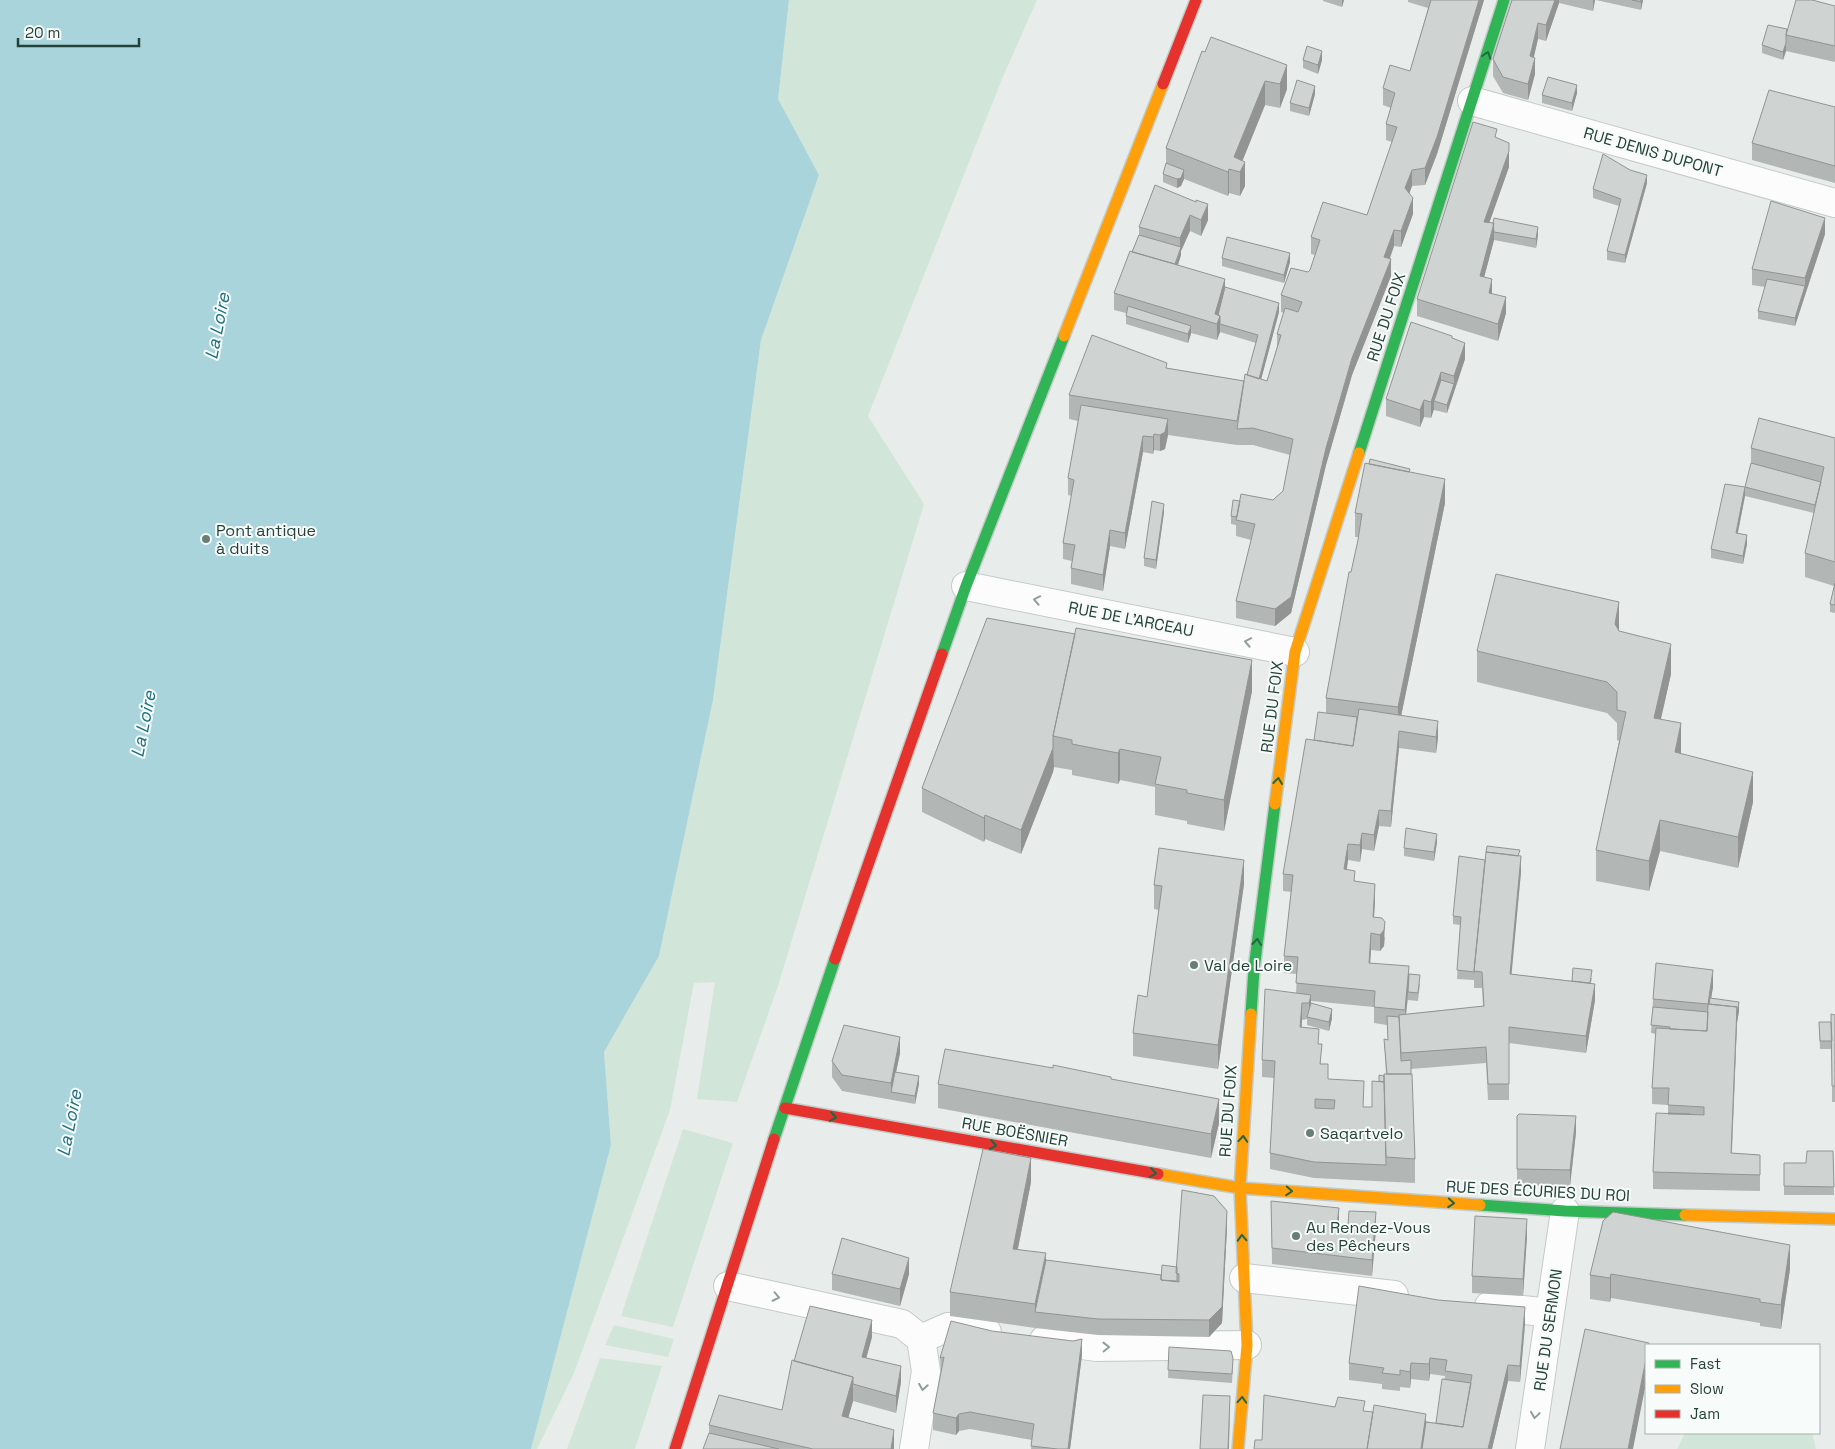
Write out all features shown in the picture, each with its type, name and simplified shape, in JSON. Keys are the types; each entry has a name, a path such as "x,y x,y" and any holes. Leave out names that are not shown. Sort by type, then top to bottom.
{"street":[{"path":"675,1449 785,1108 966,586 1196,0"},
{"name":"RUE DU FOIX","path":"1238,1449 1247,1344 1240,1188 1254,969 1296,652 1504,0"},
{"name":"RUE DENIS DUPONT","path":"1472,101 1835,203"},
{"name":"RUE DE L'ARCEAU","path":"966,586 1296,652"},
{"name":"RUE BOËSNIER","path":"785,1108 1240,1188"},
{"name":"RUE DES ÉCURIES DU ROI","path":"1240,1188 1566,1211 1835,1219"},
{"name":"RUE DU SERMON","path":"1530,1449 1566,1211"},
{"path":"1244,1278 1422,1298"},
{"path":"728,1286 902,1324 921,1339 926,1371 914,1449"},
{"path":"1461,1303 1550,1313"},
{"path":"921,1339 948,1327 1097,1347 1247,1344"}],"green space":[{"path":"789,0 1037,0 1002,79 868,416 924,504 778,986 737,1102 697,1099 715,982 694,983 670,1110 574,1373 537,1449 531,1449 611,1145 604,1052 659,956 713,700 761,340 819,175 777,99"},
{"path":"683,1129 733,1143 673,1327 621,1316"},
{"path":"614,1325 674,1339 668,1357 605,1345"},
{"path":"600,1358 662,1366 635,1449 567,1449"},
{"path":"1684,1434 1812,1434 1816,1449 1677,1449"}],"water":[{"name":"La Loire","path":"0,0 789,0 778,99 819,175 761,340 713,700 659,956 604,1052 611,1145 531,1449 0,1449"}],"building":[{"path":"1431,0 1479,0 1437,137 1425,168 1412,170 1405,188 1413,198 1401,231 1394,230 1384,257 1391,259 1352,358 1326,448 1291,597 1275,609 1236,601 1255,524 1236,520 1241,494 1273,500 1283,491 1293,439 1253,428 1237,429 1245,374 1267,381 1281,335 1277,334 1285,308 1298,312 1302,302 1281,295 1291,268 1308,272 1310,270 1320,240 1311,237 1323,202 1367,215 1397,127 1386,124 1395,93 1383,88 1390,65 1410,71"},
{"path":"1512,0 1555,0 1546,25 1538,23 1530,56 1535,58 1528,84 1503,77 1493,59"},
{"path":"1796,0 1812,0 1835,6 1835,46 1786,35"},
{"path":"1768,25 1787,29 1783,52 1762,45"},
{"path":"1211,37 1287,65 1280,84 1265,81 1234,157 1245,162 1240,172 1229,169 1228,172 1166,148 1202,51 1205,52"},
{"path":"1307,46 1322,51 1318,65 1303,60"},
{"path":"1548,77 1577,85 1572,103 1542,95"},
{"path":"1297,80 1315,86 1309,108 1290,103"},
{"path":"1769,90 1835,107 1835,166 1752,143"},
{"path":"1473,122 1497,129 1495,137 1509,143 1509,151 1484,222 1494,223 1480,276 1492,279 1489,293 1506,297 1498,324 1417,299"},
{"path":"1603,154 1630,170 1647,175 1625,255 1607,251 1621,199 1593,189"},
{"path":"1166,163 1184,170 1181,178 1177,179 1163,174"},
{"path":"1155,185 1196,202 1196,200 1208,204 1201,220 1190,215 1180,238 1139,227"},
{"path":"1771,201 1825,218 1805,278 1752,269"},
{"path":"1494,218 1538,227 1536,239 1494,232"},
{"path":"1139,235 1181,247 1175,264 1132,252"},
{"path":"1227,237 1290,253 1284,275 1222,258"},
{"path":"1130,251 1225,279 1215,314 1220,316 1217,324 1114,293"},
{"path":"1767,279 1805,286 1795,318 1758,311"},
{"path":"1225,287 1279,303 1259,379 1247,375 1258,335 1220,324 1220,316 1218,315"},
{"path":"1128,306 1191,326 1188,334 1126,316"},
{"path":"1411,322 1452,336 1452,338 1465,343 1454,376 1441,372 1431,402 1424,400 1420,410 1386,399"},
{"path":"1092,335 1167,363 1166,368 1244,381 1237,421 1069,395"},
{"path":"1441,380 1454,384 1447,405 1434,401"},
{"path":"1081,405 1168,419 1165,432 1160,435 1154,434 1153,437 1143,436 1125,533 1110,530 1103,575 1071,568 1075,545 1063,543 1074,480 1068,478"},
{"path":"1759,418 1835,438 1835,562 1805,553 1824,467 1751,448"},
{"path":"1370,459 1410,469 1409,472 1369,464"},
{"path":"1365,463 1445,479 1398,707 1326,698 1349,572 1351,572 1358,540 1362,514 1355,513"},
{"path":"1751,463 1821,482 1815,505 1745,487"},
{"path":"1725,484 1745,487 1736,533 1747,535 1743,556 1711,549"},
{"path":"1233,500 1240,501 1237,517 1231,516"},
{"path":"1152,501 1164,504 1156,560 1144,558"},
{"path":"1496,574 1619,602 1615,624 1619,631 1671,644 1654,718 1681,723 1675,752 1753,772 1738,837 1660,820 1649,861 1596,850 1626,712 1617,710 1617,692 1607,682 1477,651"},
{"path":"1835,583 1835,605 1830,604"},
{"path":"987,618 1075,634 1053,736 1053,748 1021,830 985,815 984,818 922,788"},
{"path":"1076,628 1252,660 1224,800 1187,793 1187,790 1155,784 1161,757 1120,749 1118,753 1072,744 1072,740 1053,736"},
{"path":"1359,709 1438,721 1436,737 1399,731 1391,811 1379,810 1374,835 1362,833 1360,845 1348,844 1344,869 1355,871 1354,881 1375,884 1373,917 1382,918 1385,922 1384,930 1380,935 1371,933 1369,963 1409,966 1405,1010 1374,1007 1375,991 1296,983 1298,957 1284,956 1293,875 1283,874 1306,739 1353,746"},
{"path":"1318,712 1357,717 1353,746 1314,740"},
{"path":"1406,828 1437,834 1434,852 1404,848"},
{"path":"1487,846 1520,850 1518,856 1486,852"},
{"name":"Val de Loire","path":"1159,848 1244,860 1218,1045 1133,1033 1138,995 1147,997 1162,886 1154,885"},
{"path":"1486,852 1521,856 1510,974 1595,984 1586,1036 1509,1027 1509,1084 1488,1084 1486,1047 1401,1053 1399,1015 1484,1006 1482,972 1474,971"},
{"path":"1459,856 1485,860 1475,972 1457,970 1461,917 1453,916"},
{"path":"1656,963 1713,970 1708,1004 1653,999"},
{"path":"1573,968 1592,970 1590,983 1572,981"},
{"path":"1409,974 1420,975 1418,993 1408,992"},
{"path":"1265,989 1311,995 1309,1003 1302,1003 1300,1027 1319,1029 1318,1044 1322,1044 1320,1064 1328,1064 1328,1079 1364,1081 1363,1107 1372,1107 1372,1081 1384,1082 1386,1165 1314,1162 1270,1153 1275,1061 1262,1060","holes":["1315,1099 1335,1100 1334,1109 1315,1108"]},
{"path":"1710,998 1739,1002 1737,1015 1737,1007 1709,1004"},
{"path":"1311,1003 1332,1009 1329,1022 1307,1017"},
{"path":"1708,1004 1737,1007 1731,1153 1760,1155 1760,1175 1653,1172 1656,1113 1704,1115 1704,1107 1668,1105 1669,1088 1652,1088 1656,1028 1707,1031"},
{"path":"1653,1007 1708,1012 1707,1031 1670,1029 1670,1027 1651,1025"},
{"path":"1831,1014 1835,1015 1835,1086 1832,1086"},
{"path":"1387,1016 1399,1017 1401,1061 1411,1060 1411,1074 1387,1074 1384,1039 1388,1040"},
{"path":"1819,1022 1831,1022 1832,1041 1820,1041"},
{"path":"844,1025 900,1037 891,1083 842,1075 832,1061"},
{"path":"945,1049 1053,1068 1053,1065 1111,1077 1111,1079 1219,1099 1211,1134 938,1084"},
{"path":"895,1072 919,1076 915,1096 891,1092"},
{"path":"1384,1074 1412,1074 1415,1159 1386,1157"},
{"path":"1379,1075 1384,1076 1384,1082 1379,1081"},
{"path":"1519,1114 1576,1116 1570,1170 1517,1169 1517,1116"},
{"path":"983,1149 1031,1158 1013,1249 1046,1253 1035,1304 950,1292"},
{"path":"1807,1151 1833,1151 1834,1187 1784,1186 1784,1163 1806,1163"},
{"path":"1182,1190 1214,1196 1227,1211 1222,1307 1209,1320 1098,1319 1035,1312 1046,1260 1161,1275 1161,1280 1179,1282 1179,1274 1176,1273"},
{"path":"1271,1201 1339,1208 1337,1225 1348,1225 1349,1211 1376,1212 1372,1260 1272,1248"},
{"path":"1613,1212 1790,1245 1781,1305 1760,1302 1760,1299 1611,1274 1610,1278 1590,1275 1603,1221"},
{"path":"1475,1216 1527,1219 1523,1279 1472,1276"},
{"path":"842,1238 909,1258 900,1289 832,1274"},
{"path":"1162,1265 1177,1267 1177,1281 1161,1280"},
{"path":"1359,1286 1438,1300 1525,1307 1520,1366 1508,1365 1488,1449 1422,1449 1426,1422 1463,1427 1472,1375 1445,1371 1447,1360 1430,1358 1429,1364 1411,1363 1410,1372 1400,1370 1400,1375 1382,1373 1384,1368 1349,1363"},
{"path":"810,1306 872,1320 862,1357 901,1366 896,1396 853,1384 853,1377 794,1361"},
{"path":"951,1321 992,1331 1073,1341 1082,1339 1068,1449 1031,1446 1034,1424 970,1412 959,1414 956,1418 933,1413 944,1357 940,1358"},
{"path":"1585,1329 1649,1343 1645,1344 1645,1364 1628,1449 1560,1449"},
{"path":"1169,1347 1231,1351 1233,1358 1232,1374 1168,1370"},
{"path":"792,1360 853,1377 842,1416 894,1430 891,1449 813,1449 709,1425 719,1395 782,1410"},
{"path":"1442,1379 1471,1383 1463,1427 1436,1423"},
{"path":"1203,1395 1230,1396 1228,1449 1200,1449"},
{"path":"1264,1395 1335,1407 1338,1397 1365,1401 1363,1411 1373,1412 1367,1449 1254,1449 1255,1440 1262,1440"},
{"path":"1374,1405 1426,1414 1421,1449 1367,1449"},
{"path":"709,1433 779,1449 703,1449"}],"traffic: fast":[{"path":"1359,453 1504,0"},
{"path":"942,654 966,586 1064,336"},
{"path":"1251,1014 1254,969 1275,804"},
{"path":"774,1139 835,959"},
{"path":"1480,1205 1565,1211 1685,1215"}],"traffic: slow":[{"path":"1064,336 1163,84"},
{"path":"1275,804 1295,652 1359,453"},
{"path":"1238,1449 1247,1345 1240,1188 1251,1014"},
{"path":"1158,1174 1240,1188 1480,1205"},
{"path":"1685,1215 1835,1219"}],"traffic: jam":[{"path":"1163,84 1196,0"},
{"path":"835,959 942,654"},
{"path":"785,1108 1158,1174"},
{"path":"675,1449 774,1139"}],"place":[{"name":"Pont antique à duits","path":"206,539"},
{"name":"Val de Loire","path":"1194,965"},
{"name":"Saqartvelo","path":"1310,1133"},
{"name":"Au Rendez-Vous des Pêcheurs","path":"1296,1236"}]}
